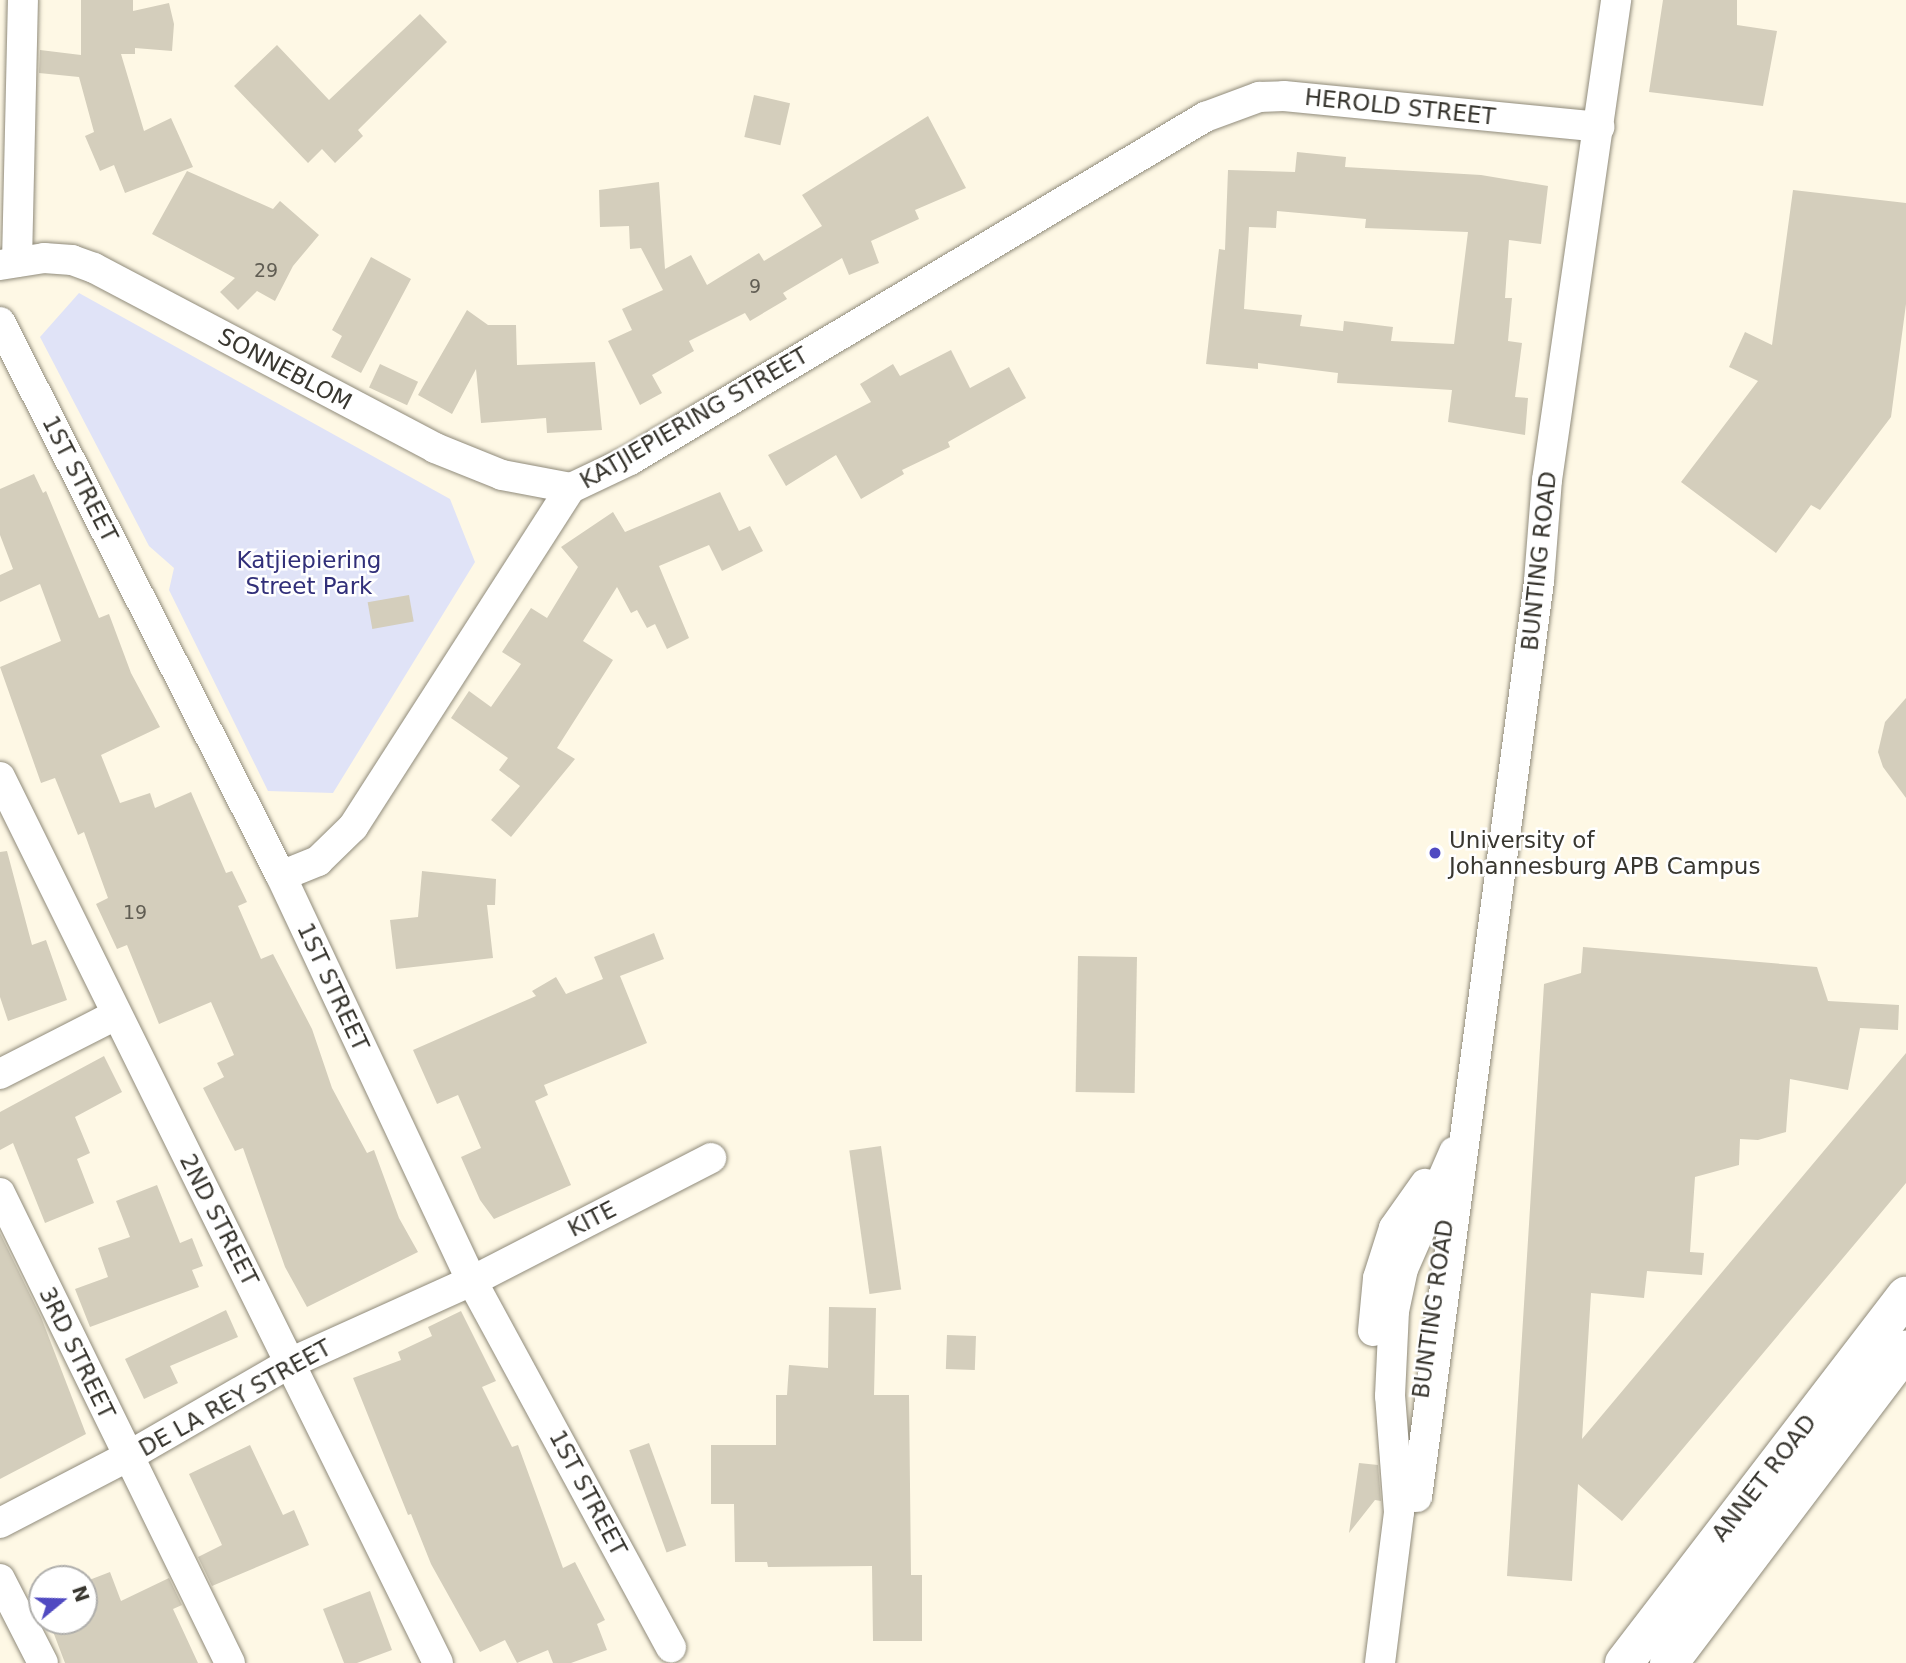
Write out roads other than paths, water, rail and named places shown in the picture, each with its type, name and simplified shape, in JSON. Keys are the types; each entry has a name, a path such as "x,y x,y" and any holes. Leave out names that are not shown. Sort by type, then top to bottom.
{"main road":[{"name":"ANNET ROAD","path":"1624,1663 1700,1560 1906,1296"},
{"name":"ANNET ROAD","path":"1669,1663 1732,1586 1906,1350"},
{"path":"1700,1560 1732,1586"}],"street":[{"path":"8,263 23,0"},
{"name":"BUNTING ROAD","path":"1395,1663 1417,1497 1426,1329 1467,1123 1539,581 1546,480 1616,0"},
{"name":"HEROLD STREET","path":"1205,117 1259,97 1284,96 1599,127"},
{"name":"KATJIEPIERING STREET","path":"281,876 318,861 353,827 571,488 630,460 1205,117"},
{"name":"SONNEBLOM","path":"8,263 72,260 94,268 435,448 502,475 571,488"},
{"name":"1ST STREET","path":"0,322 281,876 472,1281 671,1648"},
{"name":"2ND STREET","path":"0,777 438,1663"},
{"path":"0,1074 116,1015"},
{"name":"BUNTING ROAD","path":"1380,1663 1399,1512 1390,1341 1399,1284 1467,1123"},
{"name":"KITE","path":"472,1281 711,1158"},
{"name":"3RD STREET","path":"0,1193 230,1663"},
{"name":"DE LA REY STREET","path":"0,1523 127,1457 290,1363 472,1281"},
{"path":"0,1579 43,1663"}],"place":[{"name":"University of Johannesburg APB Campus","path":"1435,853"}],"park label":[{"name":"Katjiepiering Street Park","path":"309,573"}]}
